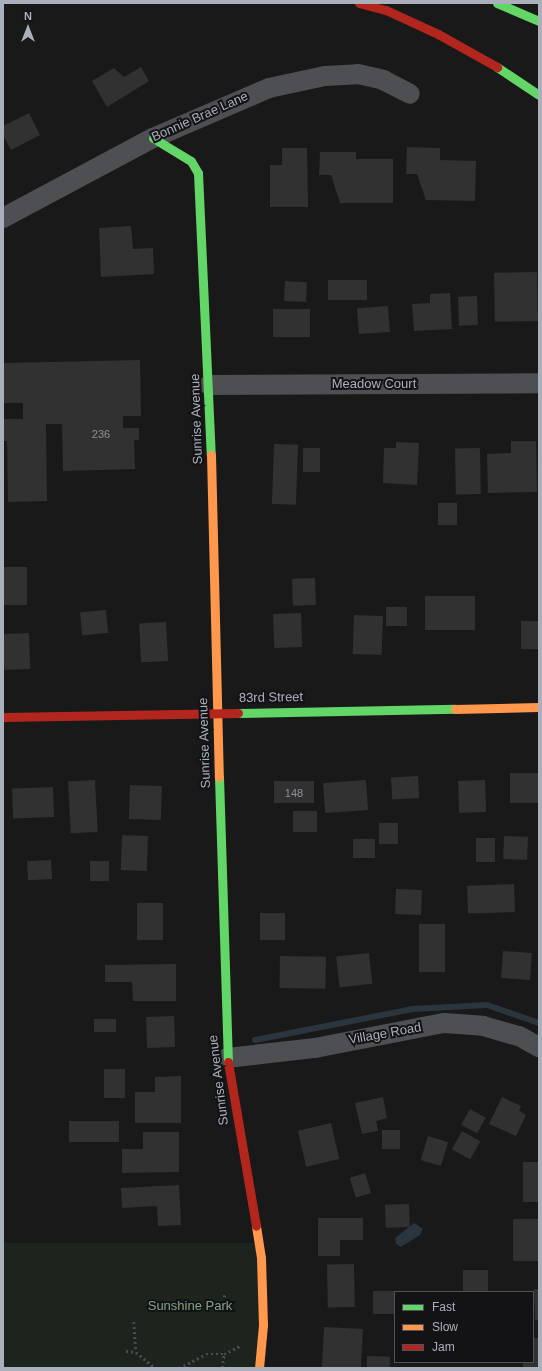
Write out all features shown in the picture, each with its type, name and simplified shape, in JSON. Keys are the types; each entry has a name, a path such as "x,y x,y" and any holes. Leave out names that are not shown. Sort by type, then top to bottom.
{"main road":[{"path":"359,3 386,10 438,34 483,58 539,95"},
{"path":"497,3 539,21"},
{"name":"Sunrise Avenue","path":"152,138 173,148 191,161 198,173 209,385 227,1058 262,1258 262,1335 258,1368"},
{"name":"83rd Street","path":"3,717 218,712 539,708"}],"street":[{"name":"Bonnie Brae Lane","path":"3,218 152,138 269,88 325,76 358,74 383,80 410,94"},
{"name":"Meadow Court","path":"209,385 539,383"},
{"name":"Village Road","path":"227,1058 315,1048 444,1023 483,1026 519,1036 539,1047"}],"path":[{"path":"134,1322 136,1352"},
{"path":"179,1368 206,1354 224,1354 262,1335"},
{"path":"126,1351 136,1352 155,1368"},
{"path":"222,1368 224,1354"}],"green space":[{"name":"Sunshine Park","path":"3,1243 259,1243 259,1368 3,1368"}],"shaded area":[{"path":"414,1223 423,1229 420,1235 401,1247 396,1244 395,1238"}],"building":[{"path":"141,67 149,81 107,107 92,81 114,68 124,77"},
{"path":"29,113 40,135 11,150 3,135 3,126"},
{"path":"407,147 440,148 440,160 476,161 475,201 426,200 417,174 406,174"},
{"path":"282,148 307,148 308,207 270,207 270,165 282,165"},
{"path":"320,152 356,152 356,159 393,159 393,203 340,203 331,175 319,175"},
{"path":"131,226 133,249 153,248 154,274 101,277 99,228"},
{"path":"537,272 538,321 495,322 494,273"},
{"path":"328,280 367,280 367,300 328,300"},
{"path":"285,281 307,282 306,302 284,301"},
{"path":"450,293 452,329 414,331 412,304 430,303 430,294"},
{"path":"477,296 478,325 459,326 458,297"},
{"path":"388,306 390,332 359,334 357,308"},
{"path":"273,309 310,309 310,337 273,337"},
{"path":"140,360 141,416 123,416 123,428 139,428 139,440 134,440 135,469 63,471 62,424 46,424 47,501 8,502 7,441 3,441 3,419 23,419 23,403 3,403 3,363"},
{"path":"511,441 536,441 537,492 488,493 487,454 511,453"},
{"path":"396,442 419,443 417,485 383,483 384,448 396,448"},
{"path":"274,444 298,445 296,505 272,504"},
{"path":"303,448 320,448 320,472 303,472"},
{"path":"455,448 480,448 481,494 456,494"},
{"path":"438,503 457,503 457,525 438,525"},
{"path":"3,567 27,567 27,605 3,605"},
{"path":"315,578 316,605 293,606 292,579"},
{"path":"425,596 475,596 475,630 425,630"},
{"path":"386,607 407,607 407,626 386,626"},
{"path":"106,610 108,633 82,635 80,612"},
{"path":"301,613 302,647 274,648 273,614"},
{"path":"354,615 383,616 382,655 353,654"},
{"path":"521,621 539,621 539,649 521,649"},
{"path":"166,622 168,661 141,662 139,623"},
{"path":"29,633 30,669 4,670 3,634"},
{"path":"510,773 539,773 539,803 510,803"},
{"path":"418,776 419,798 392,799 391,777"},
{"path":"95,780 98,832 71,833 68,781"},
{"path":"366,780 368,810 325,813 323,783"},
{"path":"485,780 486,812 459,813 458,781"},
{"path":"274,781 314,781 314,803 274,803"},
{"path":"130,785 162,786 161,820 129,819"},
{"path":"53,787 54,817 13,818 12,788"},
{"path":"293,811 317,811 317,832 293,832"},
{"path":"379,823 398,823 398,844 379,844"},
{"path":"122,835 148,836 147,871 121,870"},
{"path":"504,836 528,837 527,860 503,859"},
{"path":"476,838 495,838 495,862 476,862"},
{"path":"353,839 375,839 375,858 353,858"},
{"path":"51,860 52,879 28,880 27,861"},
{"path":"90,861 109,861 109,881 90,881"},
{"path":"514,884 515,912 468,914 467,886"},
{"path":"396,889 422,890 421,915 395,914"},
{"path":"137,903 163,903 163,940 137,940"},
{"path":"260,913 285,913 285,940 260,940"},
{"path":"419,924 445,924 445,972 419,972"},
{"path":"503,951 532,953 530,980 501,978"},
{"path":"369,953 372,984 339,987 336,956"},
{"path":"280,956 326,957 325,989 279,988"},
{"path":"176,964 176,1001 133,1001 132,982 105,982 105,965"},
{"path":"174,1016 175,1047 147,1048 146,1017"},
{"path":"94,1019 116,1019 116,1032 94,1032"},
{"path":"104,1069 125,1069 125,1098 104,1098"},
{"path":"181,1076 181,1123 135,1123 135,1092 155,1092 155,1077"},
{"path":"383,1097 387,1118 376,1121 378,1131 362,1134 355,1103"},
{"path":"502,1097 521,1106 519,1111 526,1115 516,1136 489,1124"},
{"path":"470,1109 486,1118 477,1133 461,1125"},
{"path":"69,1121 119,1121 119,1142 69,1142"},
{"path":"331,1123 339,1159 306,1167 298,1131"},
{"path":"382,1130 400,1130 400,1149 382,1149"},
{"path":"462,1131 480,1141 470,1160 452,1149"},
{"path":"143,1132 179,1132 179,1172 122,1173 122,1149 143,1149"},
{"path":"428,1136 448,1142 441,1166 421,1160"},
{"path":"523,1162 539,1162 539,1202 523,1202"},
{"path":"365,1173 371,1193 356,1198 350,1178"},
{"path":"179,1185 181,1225 158,1226 157,1206 122,1208 121,1188"},
{"path":"409,1204 410,1227 386,1228 385,1205"},
{"path":"318,1218 363,1218 363,1240 340,1240 340,1256 318,1256"},
{"path":"513,1219 539,1219 539,1261 513,1261"},
{"path":"327,1264 354,1264 355,1307 328,1307"},
{"path":"463,1270 488,1270 488,1291 463,1291"},
{"path":"534,1289 539,1289 539,1320 535,1320"},
{"path":"373,1291 394,1291 394,1314 373,1314"},
{"path":"324,1327 363,1329 361,1368 322,1367"},
{"path":"534,1338 539,1338 539,1367 523,1367 523,1363 534,1363"},
{"path":"367,1356 390,1357 390,1368 367,1368"}],"waterway":[{"path":"255,1040 413,1009 487,1005 539,1023"}],"traffic: fast":[{"path":"497,3 539,21"},
{"path":"497,67 539,95"},
{"path":"153,138 191,161 198,173 211,455"},
{"path":"238,713 455,709"},
{"path":"219,777 228,1062"}],"traffic: slow":[{"path":"211,455 219,777"},
{"path":"455,709 539,707"},
{"path":"256,1226 261,1258 263,1325 259,1368"}],"traffic: jam":[{"path":"359,3 386,10 438,34 497,67"},
{"path":"3,717 238,713"},
{"path":"228,1062 256,1226"}]}
